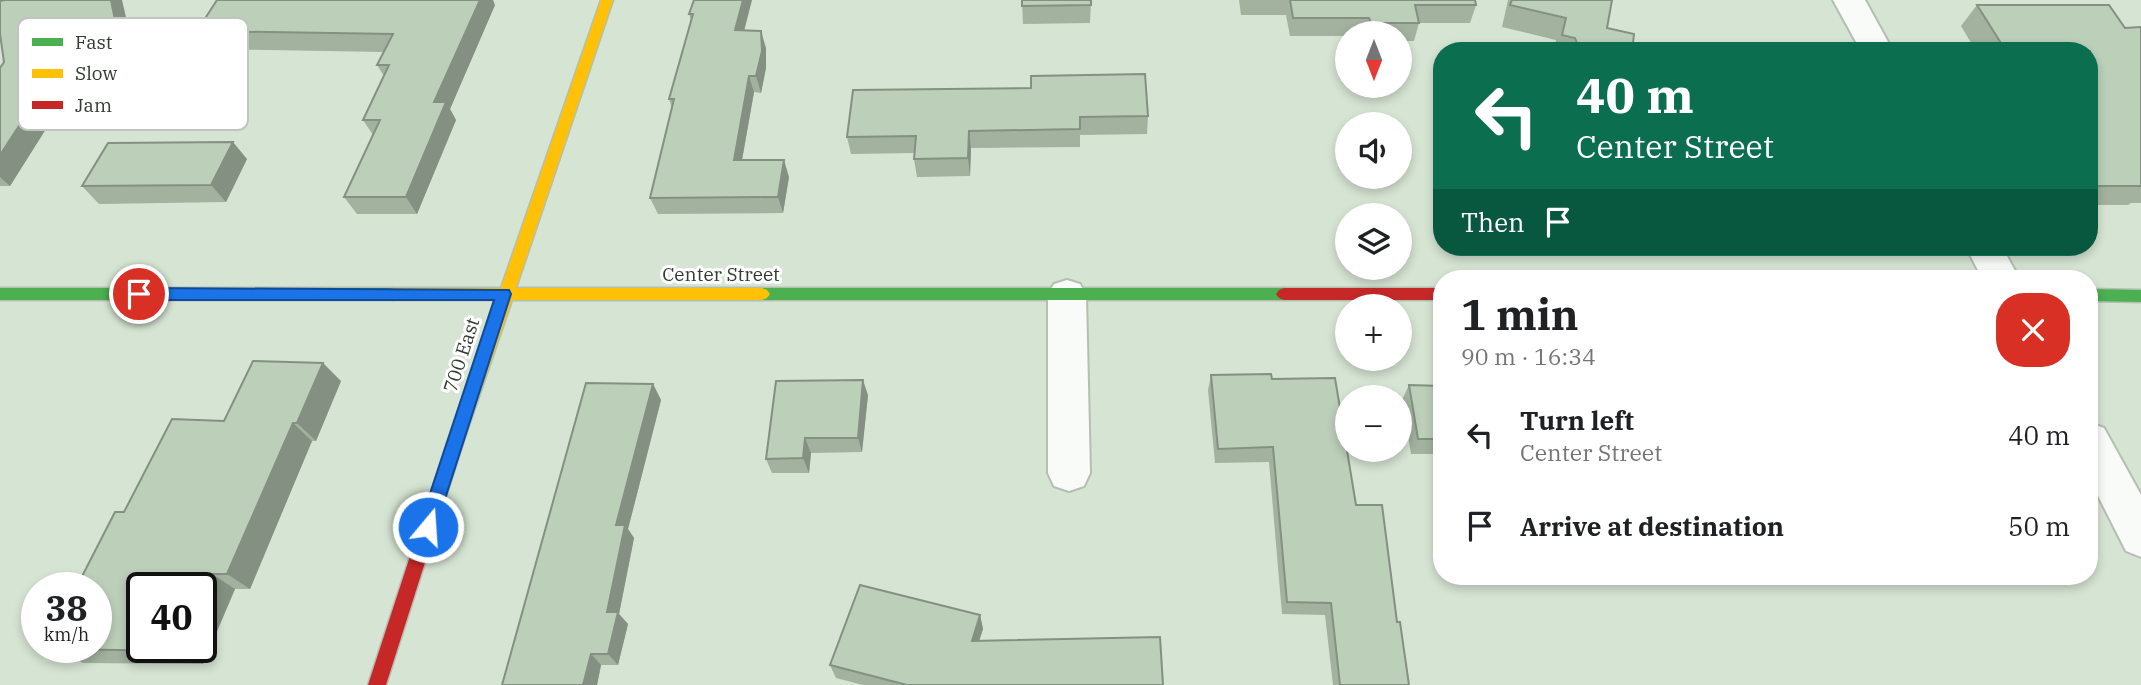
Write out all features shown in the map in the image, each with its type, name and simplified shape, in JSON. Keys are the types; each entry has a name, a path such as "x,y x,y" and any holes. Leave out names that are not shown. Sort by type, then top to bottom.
{"street":[{"name":"700 East","path":"377,685 503,294 607,0"},
{"path":"1849,0 1872,42"},
{"name":"Center Street","path":"0,294 1433,294"},
{"path":"1067,295 1069,473"},
{"path":"2098,295 2141,296"},
{"path":"2098,456 2141,537"}],"building":[{"path":"111,0 115,18 18,18 18,127 0,155 0,68 4,62 0,34 0,1"},
{"path":"217,0 480,0 434,102 446,102 406,197 344,197 380,120 363,120 389,65 377,65 393,34 248,32 248,18 205,18"},
{"path":"694,0 743,0 735,30 761,31 762,51 756,76 749,76 734,160 784,160 778,197 650,198 674,99 669,99 693,14 689,14"},
{"path":"1022,0 1091,0 1091,5 1022,6"},
{"path":"1290,0 1475,0 1476,5 1415,5 1419,23 1370,21 1369,18 1293,18"},
{"path":"1512,0 1612,0 1607,28 1634,34 1633,42 1577,42 1575,38 1562,35 1566,18 1510,5"},
{"path":"1977,5 2109,5 2125,28 2141,27 2141,186 2098,186 2098,42 2000,42"},
{"path":"1145,74 1148,116 1080,117 1080,129 969,131 968,158 914,159 916,136 847,137 853,90 1031,88 1031,76"},
{"path":"233,142 211,185 82,186 108,143"},
{"path":"253,361 323,363 297,423 293,423 227,574 126,572 126,650 112,650 112,572 84,572 115,512 124,512 172,419 224,421"},
{"path":"1271,374 1272,379 1335,378 1335,462 1349,462 1356,505 1382,505 1397,622 1400,622 1409,685 1340,685 1331,603 1287,602 1273,447 1218,449 1211,375"},
{"path":"863,380 858,438 805,438 803,458 766,459 776,381"},
{"path":"586,383 653,384 616,525 625,525 607,612 618,612 608,654 591,654 583,685 502,685"},
{"path":"1412,385 1433,386 1433,439 1418,439"},
{"path":"860,585 980,615 972,641 1160,637 1163,685 907,685 830,665"}],"traffic: fast":[{"path":"0,294 393,294"},
{"path":"762,294 1284,294"},
{"path":"2098,295 2141,296"}],"traffic: slow":[{"path":"455,443 607,0"},
{"path":"393,294 762,294"}],"traffic: jam":[{"path":"1284,294 1433,294"},
{"path":"377,685 455,443"}],"route":[{"path":"139,294 503,294 428,527"}]}
